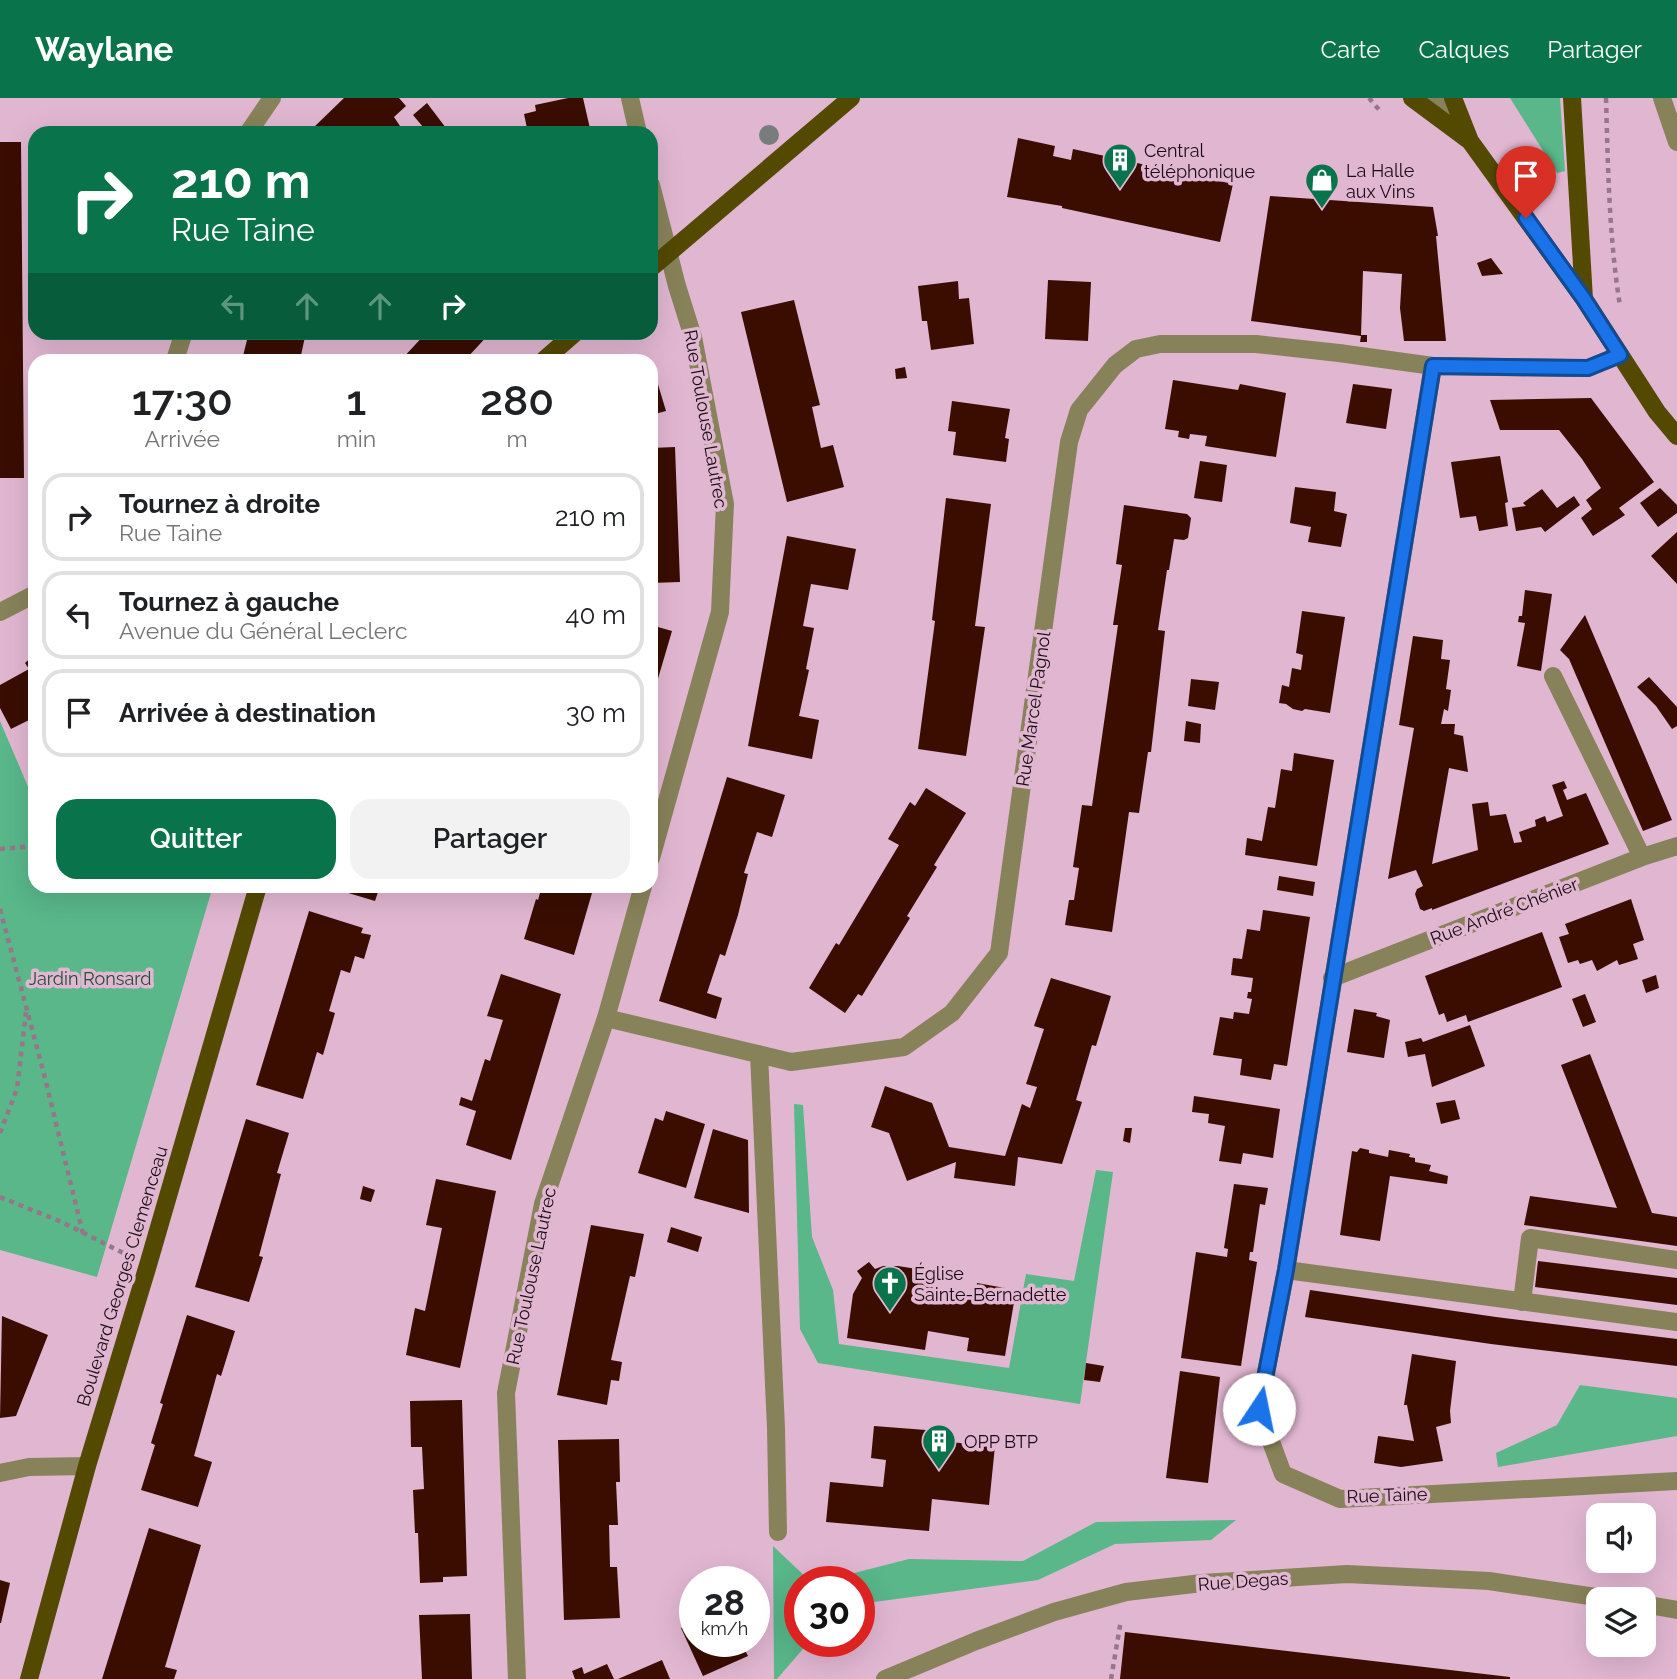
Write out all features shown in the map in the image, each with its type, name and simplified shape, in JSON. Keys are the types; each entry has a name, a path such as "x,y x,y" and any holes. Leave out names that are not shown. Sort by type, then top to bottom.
{"main road":[{"path":"658,262 851,98"},
{"path":"1412,98 1470,141"},
{"path":"1453,98 1470,141 1584,299 1657,412 1677,436"},
{"path":"1572,98 1584,299"},
{"path":"551,354 567,340"},
{"name":"Boulevard Georges Clemenceau","path":"29,1679 87,1466 256,893"}],"street":[{"path":"253,126 272,98"},
{"path":"630,98 636,126"},
{"path":"1436,98 1470,141"},
{"path":"1662,98 1677,142"},
{"name":"Rue Toulouse Lautrec","path":"658,211 703,380 725,504 720,612 658,833"},
{"name":"Rue Marcel Pagnol","path":"606,1018 791,1062 904,1047 952,1013 999,953 1069,442 1079,410 1115,365 1136,349 1160,344 1256,344 1433,366"},
{"path":"1433,366 1588,368 1620,355"},
{"name":"Rue Taine","path":"1433,366 1286,1270 1259,1409 1283,1474 1340,1499 1677,1481"},
{"path":"0,612 28,598"},
{"path":"1553,676 1642,857"},
{"name":"Rue André Chénier","path":"1332,978 1642,857 1677,846"},
{"name":"Rue Toulouse Lautrec","path":"517,1679 506,1393 543,1204 606,1018 641,893"},
{"path":"759,1054 776,1428 778,1532"},
{"path":"1522,1302 1530,1238 1677,1259"},
{"path":"1286,1270 1677,1322"},
{"path":"0,1473 29,1467 87,1466"},
{"name":"Rue Degas","path":"885,1679 975,1641 1054,1612 1126,1592 1202,1583 1347,1574 1489,1581 1586,1596"},
{"path":"1656,1606 1677,1610"}],"path":[{"path":"1369,98 1381,113"},
{"path":"1606,98 1609,208 1622,318 1620,355"},
{"path":"0,849 28,847"},
{"path":"0,909 83,1234"},
{"path":"0,1133 17,1089 26,1007"},
{"path":"0,1197 62,1222 148,1265"},
{"path":"1111,1679 1126,1592"}],"green space":[{"path":"1510,98 1560,98 1565,171 1557,173"},
{"name":"Jardin Ronsard","path":"0,721 28,787 28,893 211,893 97,1277 0,1250"},
{"path":"794,1104 803,1105 812,1237 833,1290 839,1344 1009,1368 1026,1274 1074,1281 1096,1170 1113,1172 1080,1404 818,1363 800,1329"},
{"path":"1580,1385 1677,1398 1677,1436 1498,1467 1496,1453 1557,1425"},
{"path":"1236,1520 1211,1540 1115,1544 1038,1580 875,1602 875,1568 909,1559 1023,1561 1096,1522"},
{"path":"773,1546 794,1566 784,1566 784,1657 796,1657 777,1679 774,1679"}],"building":[{"path":"344,98 399,98 406,106 394,117 400,126 315,126"},
{"path":"568,98 583,98 589,126 527,126 524,114 536,111 535,105"},
{"path":"427,103 444,126 422,126 413,115"},
{"name":"Central téléphonique","path":"1018,138 1055,146 1053,156 1071,160 1073,149 1233,184 1220,242 1062,206 1007,197"},
{"path":"0,142 21,142 24,478 0,478"},
{"path":"1270,196 1433,207 1438,236 1446,341 1404,341 1400,308 1402,274 1363,271 1361,335 1367,335 1367,342 1360,342 1361,336 1251,321"},
{"path":"1491,258 1503,274 1482,276 1477,263"},
{"path":"1048,280 1091,282 1088,341 1045,339"},
{"path":"958,281 959,299 969,298 974,344 931,350 927,321 922,321 918,286"},
{"path":"794,300 820,405 812,407 821,448 833,445 844,487 787,502 741,312"},
{"path":"247,340 304,340 301,354 244,354"},
{"path":"420,340 484,340 471,354 407,354"},
{"path":"905,367 907,378 896,379 895,369"},
{"path":"1173,380 1238,390 1240,384 1286,393 1276,457 1205,446 1207,436 1190,434 1189,439 1178,437 1179,431 1165,429"},
{"path":"658,384 666,411 658,413"},
{"path":"1353,384 1392,389 1386,429 1346,423"},
{"path":"1591,398 1654,482 1619,508 1625,515 1593,536 1581,518 1592,509 1586,500 1601,488 1582,459 1559,430 1500,430 1490,400"},
{"path":"952,401 1010,409 1005,438 1009,439 1006,462 953,455 956,432 948,431"},
{"path":"675,447 680,582 658,583 658,448"},
{"path":"1500,456 1508,502 1505,503 1508,526 1479,531 1476,516 1460,518 1451,462"},
{"path":"1200,461 1227,465 1222,502 1194,498"},
{"path":"1295,487 1336,492 1334,511 1347,514 1341,547 1308,542 1311,527 1290,523"},
{"path":"1660,488 1677,505 1677,513 1658,527 1640,503"},
{"path":"1542,489 1557,508 1574,496 1580,505 1545,532 1541,527 1516,531 1512,508 1526,506 1523,503"},
{"path":"946,498 991,504 975,626 985,627 966,756 918,749 935,621 932,620"},
{"path":"1124,505 1187,514 1191,518 1188,538 1174,539 1167,570 1158,630 1165,631 1151,752 1148,752 1139,813 1129,812 1112,932 1065,925 1069,900 1074,900 1079,868 1073,867 1082,805 1092,806 1118,625 1113,625 1122,565 1116,564"},
{"path":"1677,532 1677,584 1651,556"},
{"path":"787,536 856,549 848,590 811,584 803,626 814,628 806,669 809,670 799,716 819,720 812,759 748,746"},
{"path":"1525,590 1552,594 1541,671 1517,666 1525,623 1518,622 1519,616 1522,616"},
{"path":"1302,611 1345,617 1330,713 1305,709 1302,711 1279,703 1282,685 1289,687 1292,668 1301,670 1303,655 1296,653"},
{"path":"1585,615 1672,820 1643,831 1569,659 1560,650"},
{"path":"658,627 672,631 658,679"},
{"path":"1413,636 1443,640 1441,659 1450,660 1446,689 1451,690 1448,711 1444,709 1441,724 1455,724 1454,734 1463,736 1468,772 1449,768 1432,864 1478,850 1472,804 1488,802 1490,816 1506,814 1514,843 1522,842 1519,832 1536,826 1535,820 1545,816 1547,822 1563,816 1552,785 1564,781 1567,788 1563,790 1567,800 1586,793 1609,844 1432,910 1420,909 1415,894 1417,889 1423,886 1416,870 1388,879 1414,728 1399,725"},
{"path":"28,670 28,720 11,729 0,708 0,685"},
{"path":"1649,677 1677,707 1677,726 1672,729 1656,706 1637,687"},
{"path":"1191,679 1219,682 1215,710 1188,706"},
{"path":"1186,721 1201,724 1200,743 1184,741"},
{"path":"1294,753 1334,760 1317,866 1245,855 1247,838 1262,841 1268,807 1275,808 1281,769 1292,771"},
{"path":"727,777 785,795 772,837 757,832 744,873 748,874 738,915 725,956 720,954 707,993 722,998 716,1019 659,1001"},
{"path":"926,788 966,813 934,865 937,867 907,916 910,918 862,996 858,994 845,1013 809,988 836,943 839,945 899,845 888,839 910,802 915,806"},
{"path":"1279,876 1315,882 1313,896 1277,890"},
{"path":"348,893 378,893 375,901"},
{"path":"540,893 592,893 574,955 524,939 536,899 538,900"},
{"path":"1631,899 1644,940 1633,944 1638,959 1619,965 1617,960 1597,971 1592,960 1580,964 1578,960 1568,963 1559,937 1569,934 1565,924"},
{"path":"1263,910 1310,917 1287,1066 1274,1064 1271,1080 1240,1075 1242,1059 1213,1055 1220,1017 1233,1019 1234,1012 1249,1014 1252,999 1247,998 1248,992 1251,992 1253,978 1231,975 1233,958 1242,959 1247,929 1260,931"},
{"path":"309,911 363,928 361,933 371,935 364,959 355,956 350,973 341,970 329,1011 335,1013 323,1055 317,1052 303,1099 256,1085"},
{"path":"1542,932 1562,987 1468,1022 1466,1015 1447,1022 1444,1013 1439,1015 1425,976"},
{"path":"501,974 561,994 511,1160 466,1145 476,1111 459,1105 461,1097 472,1101 485,1059 490,1061 503,1020 487,1016"},
{"path":"1656,975 1659,988 1646,993 1642,980"},
{"path":"1051,978 1111,996 1096,1046 1092,1045 1076,1100 1082,1102 1062,1164 1018,1157 1015,1186 954,1178 956,1162 907,1181 889,1133 871,1127 885,1086 932,1103 949,1147 1005,1156 1022,1104 1030,1108 1037,1087 1026,1084 1044,1029 1034,1026"},
{"path":"1585,994 1596,1022 1583,1027 1572,999"},
{"path":"1354,1009 1377,1013 1376,1016 1390,1020 1384,1058 1347,1052"},
{"path":"1470,1025 1485,1066 1432,1087 1425,1054 1408,1057 1405,1042 1421,1038 1423,1042"},
{"path":"1590,1054 1652,1213 1677,1217 1677,1246 1524,1225 1530,1196 1617,1208 1561,1065"},
{"path":"1194,1096 1280,1109 1273,1158 1243,1153 1241,1164 1219,1161 1225,1126 1208,1123 1209,1114 1192,1112"},
{"path":"1455,1100 1460,1119 1441,1124 1436,1103"},
{"path":"666,1111 705,1124 686,1188 638,1173 655,1118 663,1121"},
{"path":"246,1119 289,1133 277,1173 281,1174 259,1256 263,1257 249,1302 195,1287"},
{"path":"1125,1128 1132,1128 1130,1143 1123,1141"},
{"path":"713,1129 748,1140 749,1213 694,1198"},
{"path":"1360,1148 1388,1157 1389,1150 1410,1154 1409,1157 1415,1158 1415,1162 1431,1165 1429,1171 1448,1176 1447,1184 1390,1176 1380,1241 1340,1235 1352,1151 1357,1152"},
{"path":"436,1179 496,1191 460,1368 406,1355 415,1308 425,1311 442,1228 426,1225"},
{"path":"1234,1184 1268,1188 1265,1205 1260,1204 1253,1252 1250,1252 1249,1260 1257,1262 1241,1366 1181,1358 1196,1252 1227,1257 1228,1249 1224,1248"},
{"path":"363,1186 375,1190 371,1202 360,1199"},
{"path":"591,1225 644,1234 635,1277 630,1276 611,1360 622,1362 619,1381 611,1380 607,1405 557,1395"},
{"path":"671,1227 702,1237 698,1252 667,1242"},
{"path":"1538,1261 1677,1278 1677,1305 1535,1287"},
{"path":"869,1262 875,1269 898,1266 936,1272 933,1293 975,1300 977,1283 1016,1290 1005,1356 967,1351 969,1338 928,1331 925,1350 847,1338 853,1294 862,1278 857,1271"},
{"path":"1310,1290 1496,1317 1677,1339 1677,1366 1491,1344 1305,1317"},
{"path":"187,1315 235,1331 221,1376 217,1374 194,1456 212,1462 198,1507 141,1490 155,1445 151,1443 163,1404 160,1403"},
{"path":"2,1316 48,1335 16,1416 0,1418"},
{"path":"1412,1354 1456,1361 1451,1423 1436,1427 1443,1461 1401,1467 1374,1463 1378,1436 1414,1441 1407,1405 1404,1405"},
{"path":"1086,1363 1104,1366 1100,1382 1084,1380"},
{"path":"1180,1371 1220,1377 1208,1483 1166,1478"},
{"path":"462,1400 467,1576 443,1577 443,1582 420,1583 413,1490 424,1489 422,1447 411,1447 410,1401"},
{"name":"OPP BTP","path":"874,1426 939,1431 938,1441 995,1446 989,1505 932,1499 929,1531 826,1522 830,1482 883,1487 886,1460 871,1458"},
{"path":"619,1439 620,1482 616,1482 618,1525 609,1525 610,1567 617,1567 620,1618 564,1620 558,1440"},
{"path":"149,1528 201,1545 165,1667 177,1670 174,1679 102,1679"},
{"path":"0,1580 10,1583 1,1623 0,1623"},
{"path":"470,1614 472,1679 422,1679 419,1615"},
{"path":"1125,1632 1510,1677 1510,1679 1120,1679"},
{"path":"694,1657 746,1657 703,1676"},
{"path":"662,1660 670,1679 618,1679"},
{"path":"607,1664 614,1679 575,1679 572,1671 582,1667 584,1674"}],"place":[{"name":"Central téléphonique","path":"1120,190"},
{"name":"La Halle aux Vins","path":"1322,210"},
{"name":"Église Sainte-Bernadette","path":"890,1313"},
{"name":"OPP BTP","path":"939,1471"}],"route":[{"path":"1259,1409 1286,1270 1433,366 1588,368 1620,355 1526,218"}]}
